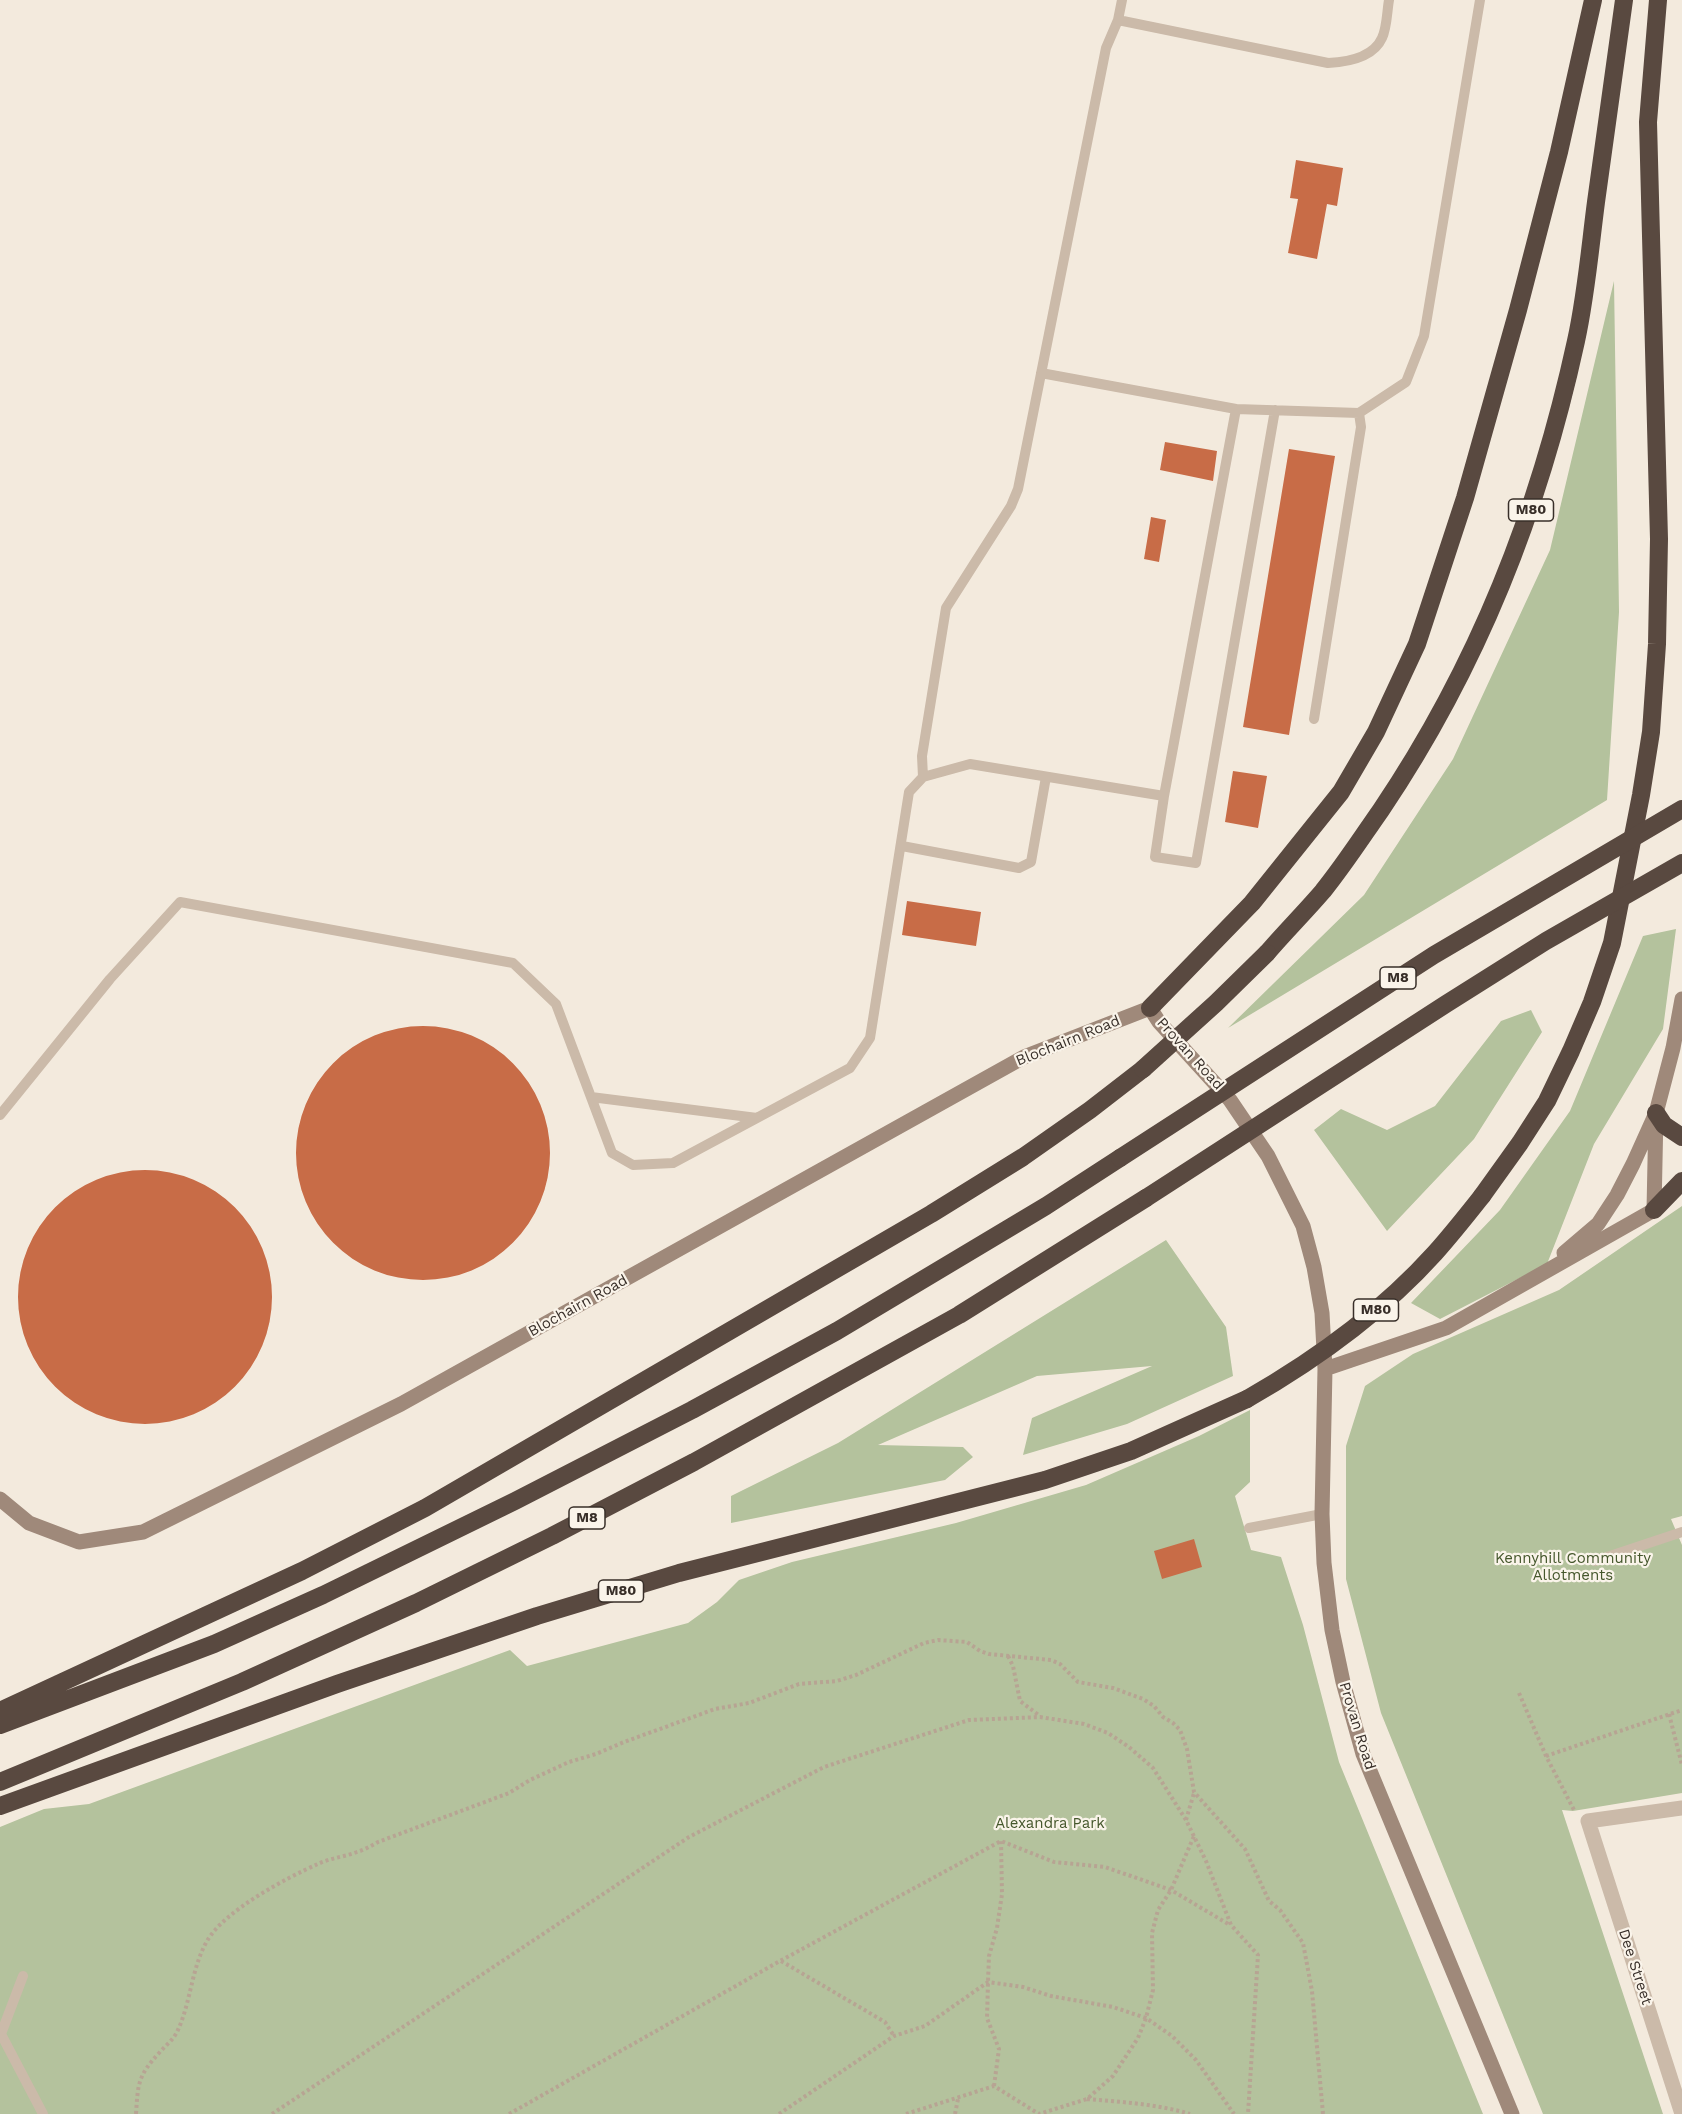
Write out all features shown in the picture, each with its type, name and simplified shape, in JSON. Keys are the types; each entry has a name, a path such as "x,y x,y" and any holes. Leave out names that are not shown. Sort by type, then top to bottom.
{"highway":[{"path":"1150,1008 1252,903 1341,792 1376,732 1417,644 1465,498 1518,310 1559,152 1593,0"},
{"name":"M80","path":"0,1711 302,1571 425,1508 932,1214 1023,1157 1143,1069 1267,953 1323,890 1410,767 1443,710 1508,571 1530,514 1557,420 1576,339 1624,0"},
{"name":"M80","path":"0,1806 337,1684 537,1616 679,1573 1045,1480 1131,1451 1247,1399 1310,1362 1373,1313 1436,1252 1482,1196 1547,1101 1592,1002 1612,943 1628,867 1649,742 1658,644 1659,539 1648,122 1658,0"},
{"name":"M8","path":"0,1725 214,1644 323,1595 515,1501 692,1410 837,1331 1046,1206 1434,955 1682,809"},
{"name":"M8","path":"0,1782 242,1682 416,1603 726,1445 949,1320 1146,1198 1486,978 1682,863"},
{"path":"1656,1113 1664,1125 1682,1137"},
{"path":"1654,1210 1682,1180"}],"street":[{"path":"1537,1276 1598,1224 1628,1174 1656,1113 1673,1048 1682,999"},
{"name":"Provan Road","path":"1150,1008 1159,1022 1230,1100 1268,1156 1303,1226 1314,1267 1322,1313 1325,1369 1322,1514 1324,1563 1332,1630 1343,1682 1364,1754 1512,2114"},
{"name":"Blochairn Road","path":"0,1499 29,1523 79,1542 143,1532 400,1404 1024,1057 1150,1008"},
{"path":"1325,1369 1446,1328 1654,1210 1656,1113"},
{"path":"1588,1821 1682,1808"},
{"name":"Dee Street","path":"1588,1821 1682,2114"}],"lane":[{"path":"923,777 922,756 945,608 1011,506 1018,489 1106,48 1118,20 1122,0"},
{"path":"1118,20 1328,63 1350,62 1369,52 1382,38 1389,0"},
{"path":"1041,373 1236,409 1359,413 1406,382 1424,336 1480,0"},
{"path":"1236,409 1164,796 1155,857 1196,863 1275,410"},
{"path":"1314,719 1361,427 1359,413"},
{"path":"0,1115 110,979 180,902 513,963 556,1004 612,1153 633,1165 673,1163 850,1068 870,1038 909,792 923,777 970,764 1164,796"},
{"path":"902,846 1019,868 1031,862 1046,777"},
{"path":"591,1097 757,1118"},
{"path":"1249,1528 1322,1514"},
{"path":"1596,1560 1682,1532"},
{"path":"22,1976 1,2034 43,2114"}],"path":[{"path":"136,2114 142,2074 176,2034 190,1998 197,1964 207,1941 219,1925 236,1911 275,1887 319,1863 358,1852 378,1842 509,1794 530,1780 569,1762 715,1709 749,1703 799,1684 837,1681 856,1675 924,1643 938,1640 967,1642 980,1651 1051,1660 1060,1664 1078,1682 1113,1688 1143,1699 1173,1723 1184,1738 1194,1792 1186,1820"},
{"path":"1008,1656 1013,1666 1020,1701 1040,1717"},
{"path":"1519,1693 1573,1811 1588,1821"},
{"path":"1546,1756 1682,1710"},
{"path":"1669,1714 1682,1765"},
{"path":"272,2114 689,1837 824,1767 969,1720 1040,1717 1084,1724 1108,1733 1129,1747 1153,1767 1186,1820 1231,1925"},
{"path":"1194,1792 1245,1849 1269,1901 1280,1910 1303,1943 1312,1991 1323,2114"},
{"path":"1087,2099 1113,2076 1138,2038 1153,1990 1152,1933 1158,1910 1171,1890 1194,1836"},
{"path":"1001,1841 1054,1862 1105,1867 1171,1890 1231,1925 1258,1955 1248,2114"},
{"path":"509,2114 780,1961 1001,1841"},
{"path":"994,2086 999,2049 987,2018 988,1982 989,1956 997,1928 1002,1894 1001,1841"},
{"path":"780,1961 885,2022 894,2036"},
{"path":"779,2114 894,2036 925,2026 988,1982 1023,1987 1052,1996 1113,2007 1146,2018 1172,2036 1196,2060 1234,2114"},
{"path":"906,2114 994,2086"},
{"path":"994,2086 1039,2114 1087,2099 1176,2109 1190,2114"},
{"path":"955,2114 958,2099"}],"green space":[{"path":"1614,281 1619,612 1607,800 1228,1028 1364,895 1453,759 1550,550"},
{"path":"1676,929 1663,1029 1594,1144 1547,1264 1440,1319 1411,1303 1500,1210 1570,1111 1643,936"},
{"path":"1531,1010 1542,1032 1474,1139 1387,1231 1314,1130 1341,1109 1387,1130 1435,1106 1501,1021"},
{"name":"Kennyhill Community Allotments","path":"1682,1206 1682,1516 1671,1519 1682,1545 1682,1793 1573,1811 1562,1810 1663,2114 1543,2114 1381,1713 1346,1579 1346,1446 1365,1386 1413,1354 1559,1290"},
{"path":"1166,1240 1226,1327 1233,1376 1127,1424 1023,1455 1032,1418 1152,1366 1037,1376 878,1445 963,1447 973,1457 945,1480 731,1523 731,1496 838,1443"},
{"name":"Alexandra Park","path":"1250,1410 1250,1482 1235,1496 1251,1550 1281,1557 1303,1625 1339,1762 1483,2114 0,2114 0,1827 44,1809 89,1804 510,1650 527,1666 688,1623 717,1602 739,1580 792,1562 956,1523 1086,1485 1199,1436"}],"building":[{"path":"1296,160 1343,168 1337,206 1327,204 1317,259 1288,253 1298,199 1290,198"},
{"path":"1165,442 1217,451 1213,481 1160,470"},
{"path":"1289,449 1335,456 1289,735 1243,727"},
{"path":"1151,517 1166,520 1159,562 1144,559"},
{"path":"1233,771 1267,776 1258,828 1225,822"},
{"path":"907,901 981,912 976,946 902,935"},
{"path":"423,1026 448,1029 471,1036 483,1041 513,1063 535,1093 540,1105 547,1128 550,1153 547,1178 540,1201 535,1213 513,1243 483,1265 471,1270 448,1277 423,1280 398,1277 375,1270 363,1265 333,1243 311,1213 306,1201 299,1178 296,1153 299,1128 306,1105 311,1093 333,1063 363,1041 375,1036 398,1029"},
{"path":"145,1170 170,1173 193,1180 205,1185 235,1207 257,1237 262,1249 269,1272 272,1297 269,1322 262,1345 257,1357 235,1387 205,1409 193,1414 170,1421 145,1424 120,1421 97,1414 85,1409 55,1387 33,1357 28,1345 21,1322 18,1297 21,1272 28,1249 33,1237 55,1207 85,1185 97,1180 120,1173"},
{"path":"1194,1539 1202,1567 1162,1579 1154,1551"}]}
